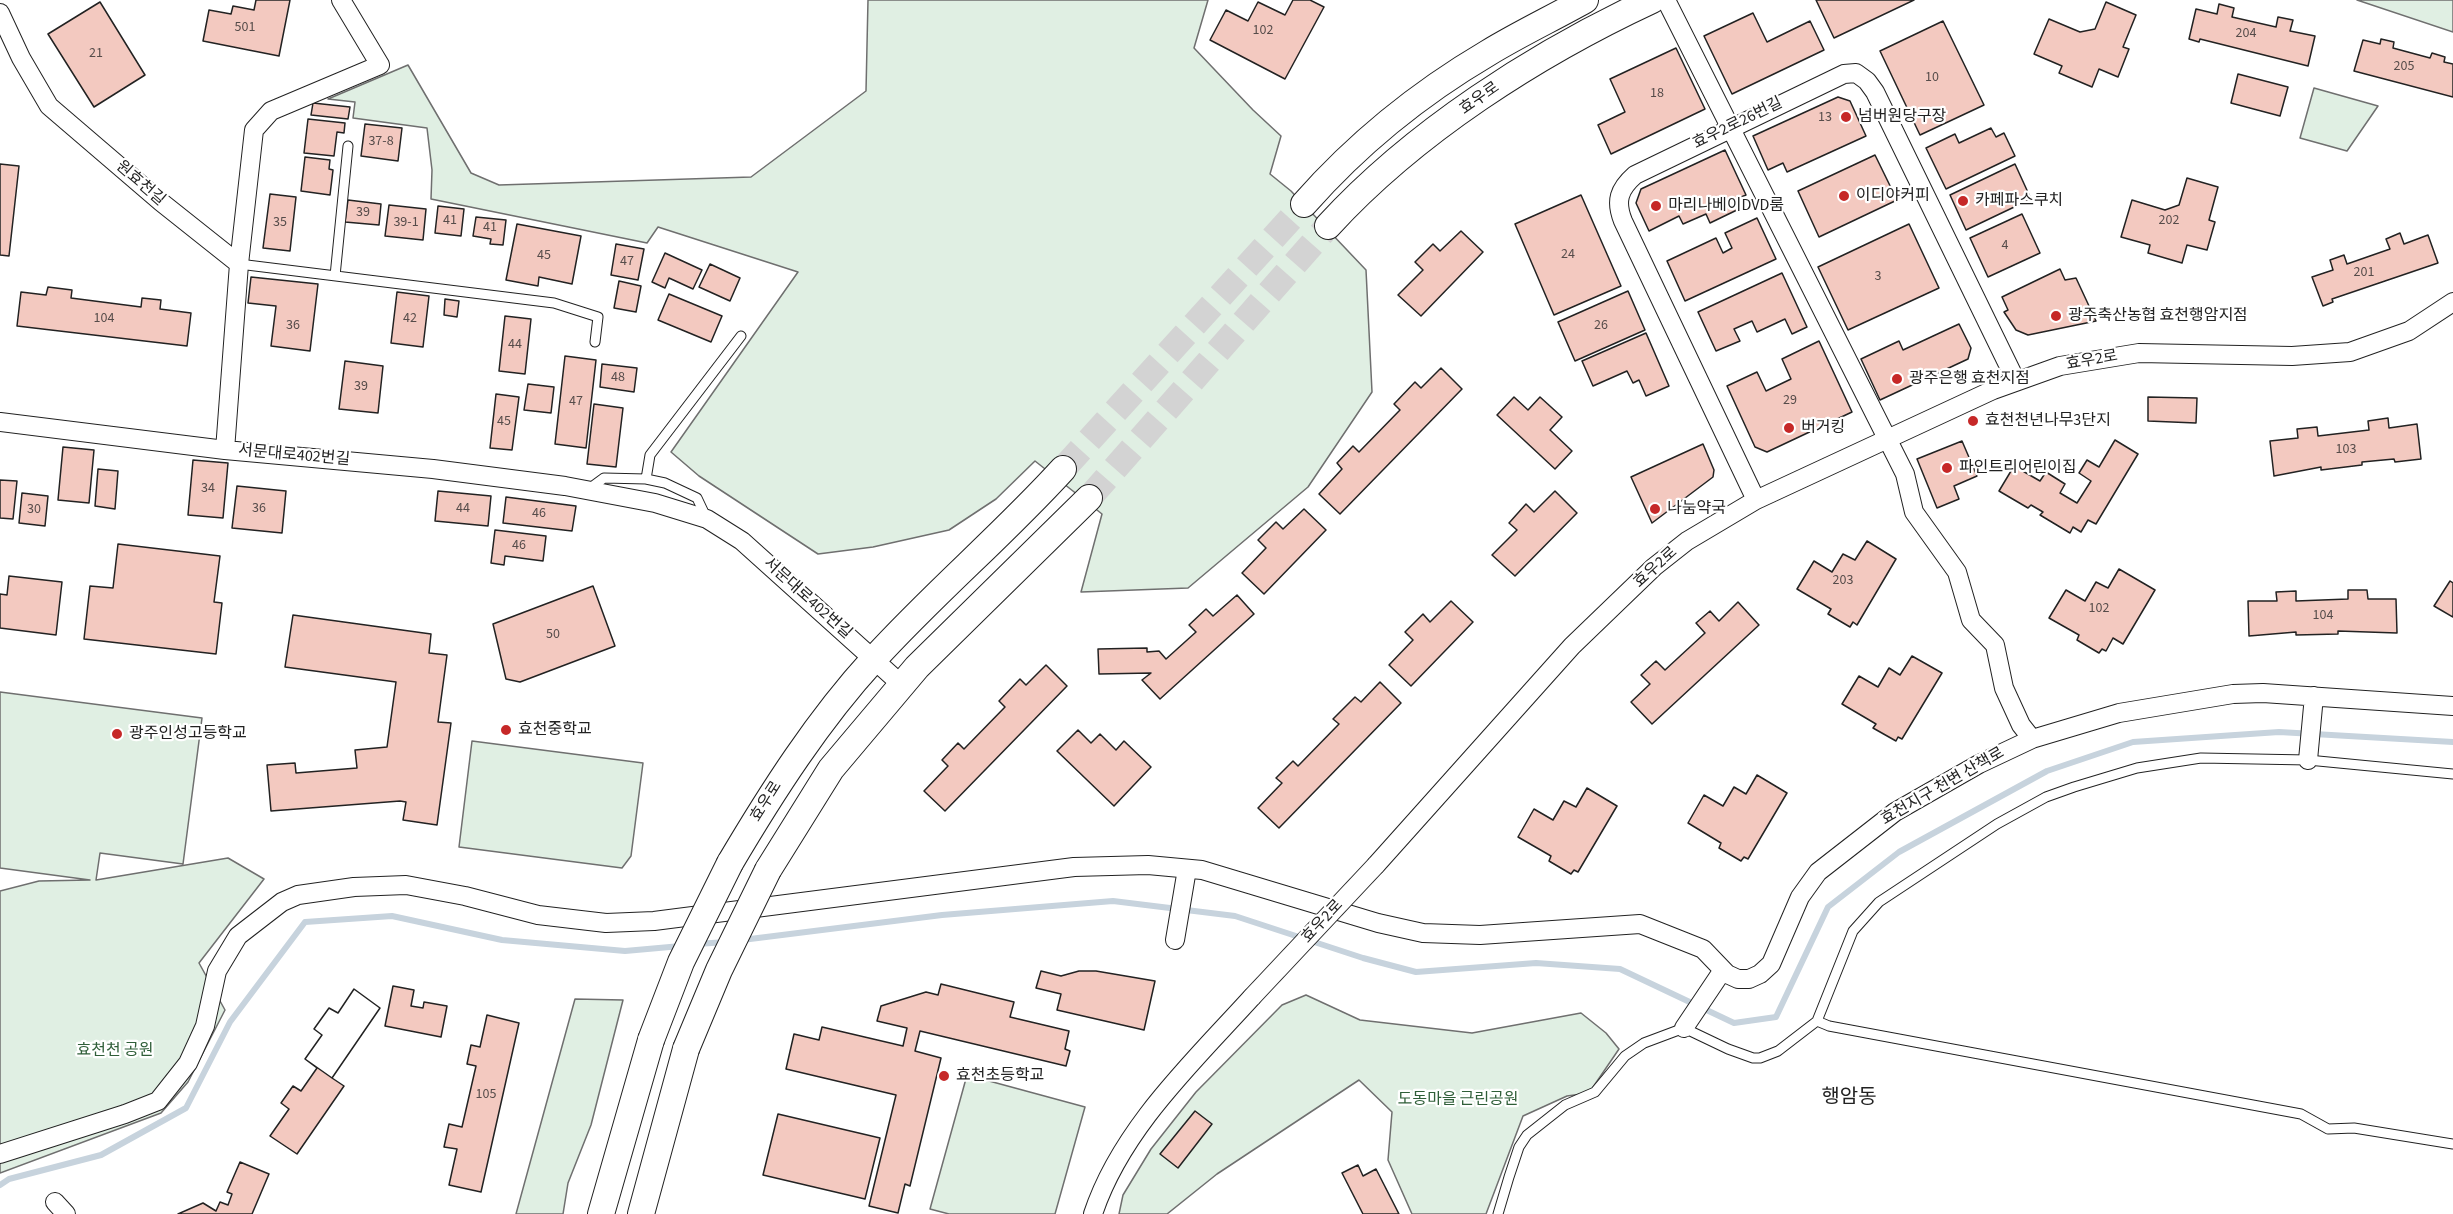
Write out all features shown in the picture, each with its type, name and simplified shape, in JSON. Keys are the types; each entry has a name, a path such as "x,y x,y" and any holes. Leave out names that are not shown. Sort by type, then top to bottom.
{"main road":[{"name":"효우로","path":"1304,204 1354,151 1435,88 1487,53 1585,0"},
{"name":"효우로","path":"1328,226 1380,173 1468,106 1544,56 1652,0"},
{"name":"효우로","path":"601,1214 651,1040 681,963 730,863 793,762 873,659 1028,508 1063,469"},
{"path":"641,1214 686,1049 719,970 768,870 831,769 925,659 1089,498"}],"street":[{"path":"225,450 239,264 254,130 271,111 380,65 341,0"},
{"path":"1666,0 1905,474 1914,513 1961,579 1965,606 1971,620 1995,645 2004,687 2021,725 2032,740"},
{"name":"원효천길","path":"0,13 21,58 49,106 160,202 239,264"},
{"name":"효우2로26번길","path":"1756,500 1617,208 1619,193 1635,175 1845,74 1856,73 1867,81 1875,92 2016,381"},
{"name":"효우2로","path":"1094,1214 1112,1167 1136,1132 1188,1066 1376,865 1572,646 1654,567 1687,541 1756,500 2016,381 2071,364 2139,353 2292,356 2350,352 2409,331 2453,302"},
{"name":"서문대로402번길","path":"0,422 225,450 433,469 588,490 655,503 707,519 742,541 902,685"},
{"name":"효천지구 천변 산책로","path":"0,1154 125,1114 158,1101 188,1063 206,1026 217,971 238,936 282,902 298,895 344,888 406,885 465,896 538,915 606,923 654,921 818,902 1074,867 1148,865 1186,876 1202,870 1378,923 1423,933 1480,934 1640,924 1703,949 1723,970 1738,979 1749,980 1771,964 1800,897 1818,872 1838,854 1895,812 2011,747 2119,713 2170,703 2263,693 2453,706"},
{"path":"2309,754 2314,696"},
{"path":"1176,935 1186,876"},
{"path":"1688,1023 1723,970"}],"lane":[{"path":"335,276 348,146"},
{"path":"239,264 554,303 598,317 595,342"},
{"path":"646,479 650,455 741,336"},
{"name":"서문대로402번길","path":"588,490 604,478 646,479 665,483 696,498 707,519"},
{"path":"1498,1214 1519,1147 1527,1135 1565,1105 1595,1092 1625,1056 1644,1043 1688,1023 1728,1049 1760,1058 1778,1051 1817,1021 1853,931 1872,908 1905,883 1988,830 2046,797 2137,768 2201,758 2309,754 2453,774"},
{"path":"1817,1021 1829,1026 2301,1114 2328,1129 2354,1128 2453,1144"}],"green space":[{"path":"868,0 1208,0 1194,48 1281,136 1270,174 1291,191 1366,270 1372,392 1308,487 1188,588 1081,592 1102,514 1035,461 996,499 949,530 873,547 818,554 699,476 671,452 798,272 658,227 647,243 431,199 432,170 427,128 353,118 355,102 328,99 408,65 471,173 499,185 751,177 866,91"},
{"path":"2357,0 2453,0 2453,32"},
{"path":"2314,88 2378,106 2347,151 2300,138"},
{"name":"효천천 공원","path":"0,692 202,718 183,864 100,853 96,880 228,858 264,879 199,963 225,1010 188,1082 161,1113 0,1173 0,891 39,881 90,880 0,868"},
{"path":"472,741 643,763 631,856 622,868 459,847"},
{"name":"도동마을 근린공원","path":"1306,995 1360,1020 1472,1033 1581,1013 1606,1033 1619,1049 1589,1093 1567,1096 1523,1116 1486,1214 1412,1214 1388,1160 1392,1112 1359,1080 1217,1174 1167,1214 1119,1214 1123,1195 1151,1149 1196,1092 1282,1005"},
{"path":"575,999 623,1000 591,1125 568,1183 563,1214 516,1214"},
{"path":"967,1075 1085,1107 1055,1214 949,1214 930,1209"}],"building":[{"path":"256,0 290,0 279,56 203,41 209,10 231,14 233,6 254,10"},
{"path":"1293,0 1310,0 1324,7 1285,79 1210,40 1226,10 1248,21 1258,2 1285,15"},
{"path":"1816,0 1914,0 1834,38"},
{"path":"100,2 145,75 94,107 48,34"},
{"path":"2106,2 2136,15 2123,47 2129,49 2118,77 2099,69 2092,87 2059,73 2062,66 2034,54 2049,19 2080,32 2095,29"},
{"path":"2219,4 2234,8 2232,17 2276,27 2278,17 2293,20 2290,31 2315,36 2308,66 2200,39 2199,42 2189,39 2196,9 2217,14"},
{"path":"1753,13 1767,42 1810,21 1824,50 1732,94 1704,36"},
{"path":"1943,21 1984,105 1920,135 1880,51"},
{"path":"2381,39 2394,42 2393,48 2430,58 2432,53 2445,57 2444,62 2453,64 2453,97 2354,71 2363,40 2380,44"},
{"path":"1676,48 1705,109 1611,154 1598,125 1625,112 1610,79"},
{"path":"2238,74 2288,87 2280,116 2231,103"},
{"path":"1838,97 1850,101 1866,136 1787,172 1783,163 1768,170 1753,136"},
{"path":"313,103 350,107 348,119 311,115"},
{"path":"308,119 345,123 344,133 337,132 334,156 304,153"},
{"path":"365,124 402,128 398,161 361,156"},
{"path":"1991,128 1996,137 2004,133 2015,156 1946,189 1926,148 1955,134 1959,143"},
{"path":"1725,150 1746,195 1734,200 1739,209 1710,223 1706,214 1683,224 1679,216 1649,231 1636,203 1641,189"},
{"path":"1875,155 1897,200 1819,237 1798,191"},
{"path":"305,157 330,160 329,169 333,170 330,195 301,191"},
{"path":"0,164 19,166 9,256 0,255"},
{"path":"2015,164 2031,199 1966,230 1950,195"},
{"path":"2187,178 2218,187 2209,220 2215,222 2207,250 2187,245 2182,263 2148,253 2150,245 2121,237 2132,200 2165,210 2179,205"},
{"path":"270,194 296,197 290,251 263,248"},
{"path":"1581,195 1621,286 1554,315 1515,224"},
{"path":"348,200 381,204 379,225 345,222"},
{"path":"389,205 426,209 423,240 385,236"},
{"path":"438,206 464,209 461,236 435,233"},
{"path":"2022,214 2040,253 1988,277 1970,238"},
{"path":"476,217 506,220 503,245 490,244 491,239 473,236"},
{"path":"1757,218 1776,259 1685,301 1667,261 1716,238 1723,253 1732,248 1725,233"},
{"path":"517,224 581,236 572,284 539,277 538,286 506,280"},
{"path":"1909,224 1939,288 1848,330 1818,267"},
{"path":"1461,231 1483,252 1421,316 1398,295 1423,270 1415,262 1433,244 1440,251"},
{"path":"2400,233 2404,244 2428,235 2438,263 2332,299 2333,302 2323,306 2312,277 2333,270 2330,260 2344,255 2347,264 2390,249 2386,239"},
{"path":"616,244 644,249 638,280 611,275"},
{"path":"665,253 702,270 693,289 669,278 665,288 652,282"},
{"path":"710,264 740,278 730,301 699,287"},
{"path":"2060,269 2065,280 2076,278 2096,321 2028,335 2016,330 2004,312 2008,310 2002,297"},
{"path":"1782,273 1807,327 1792,334 1785,319 1757,332 1752,321 1734,329 1740,341 1716,351 1698,312"},
{"path":"251,277 318,284 310,351 271,346 276,306 248,303"},
{"path":"619,281 641,286 636,312 614,308"},
{"path":"48,287 72,290 71,298 141,307 142,298 161,300 160,309 191,313 187,346 17,326 21,292 46,295"},
{"path":"1628,291 1645,330 1575,361 1558,322"},
{"path":"397,292 429,296 423,347 391,343"},
{"path":"669,294 722,316 711,342 658,320"},
{"path":"445,299 459,301 457,317 444,315"},
{"path":"505,316 531,319 525,374 499,371"},
{"name":"광주은행 효천지점","path":"1959,324 1971,348 1968,359 1880,400 1861,359 1899,341 1903,350"},
{"path":"1646,333 1669,386 1646,396 1639,380 1633,383 1627,371 1593,386 1582,361"},
{"path":"1819,341 1852,412 1767,452 1755,447 1727,386 1757,372 1766,391 1791,379 1782,359"},
{"path":"565,356 596,360 586,448 555,444"},
{"path":"345,361 383,366 378,413 339,409"},
{"path":"602,364 637,368 634,392 600,387"},
{"path":"1441,368 1462,389 1340,514 1319,494 1342,469 1337,463 1353,446 1359,452 1400,410 1394,404 1415,382 1421,388"},
{"path":"528,384 554,387 551,413 524,410"},
{"path":"496,394 519,397 512,450 490,448"},
{"path":"1514,397 1528,410 1540,397 1562,417 1550,430 1572,451 1555,469 1497,415"},
{"path":"2148,397 2197,398 2196,423 2148,421"},
{"path":"594,404 623,408 616,467 587,464"},
{"path":"2388,418 2389,428 2417,424 2421,459 2362,462 2362,465 2321,470 2321,467 2274,476 2270,441 2298,438 2297,429 2317,427 2318,436 2369,430 2368,421"},
{"path":"2115,440 2138,454 2096,524 2088,520 2081,532 2073,527 2070,533 2040,515 2043,512 2031,505 2028,508 1999,491 2014,466 2040,481 2046,472 2065,484 2060,493 2077,503 2091,481 2079,473 2087,460 2099,467"},
{"name":"파인트리어린이집","path":"1962,441 1977,476 1954,486 1959,499 1937,508 1917,459"},
{"path":"1703,444 1714,470 1713,477 1652,523 1631,477"},
{"path":"63,447 94,450 89,503 58,500"},
{"path":"193,460 228,463 223,518 188,515"},
{"path":"98,469 118,471 115,509 95,506"},
{"path":"0,480 17,481 13,519 0,518"},
{"path":"237,486 286,491 282,533 232,528"},
{"path":"438,491 491,496 488,526 435,521"},
{"path":"1555,491 1577,513 1515,576 1492,555 1517,530 1509,523 1526,504 1534,512"},
{"path":"22,493 48,496 45,526 19,523"},
{"path":"506,497 576,506 572,531 503,523"},
{"path":"1304,509 1326,530 1264,594 1242,573 1266,548 1258,540 1276,522 1283,529"},
{"path":"495,530 546,536 543,561 505,556 504,565 491,563"},
{"path":"1867,541 1896,559 1857,625 1853,622 1850,627 1828,614 1831,609 1797,589 1814,561 1832,572 1843,554 1855,560"},
{"path":"118,544 220,556 214,602 222,603 216,654 84,639 90,586 113,588"},
{"path":"2119,569 2155,590 2123,644 2113,638 2106,651 2102,649 2099,653 2077,640 2079,635 2049,618 2066,590 2085,601 2096,582 2108,588"},
{"path":"9,576 62,582 56,635 0,628 0,594 7,595"},
{"path":"2450,581 2453,583 2453,617 2434,606"},
{"path":"593,586 615,646 520,682 506,679 493,624"},
{"path":"2348,590 2367,590 2368,599 2396,599 2397,633 2338,631 2338,634 2296,635 2296,632 2249,636 2248,601 2277,601 2276,592 2296,591 2296,601 2348,599"},
{"path":"1237,595 1254,614 1160,699 1142,680 1151,673 1099,674 1098,649 1147,648 1147,652 1159,651 1166,659 1196,632 1189,625 1206,609 1213,616"},
{"path":"1451,601 1473,622 1411,686 1389,665 1413,640 1405,632 1423,614 1430,622"},
{"path":"1738,602 1759,625 1652,724 1631,702 1650,684 1641,675 1656,661 1665,670 1705,633 1696,623 1710,611 1719,621"},
{"path":"293,615 431,634 429,653 447,655 438,722 451,723 437,825 403,820 406,802 400,801 271,811 267,765 295,763 296,773 357,768 355,750 387,747 396,682 285,667"},
{"path":"1912,656 1942,673 1902,739 1898,737 1896,741 1873,728 1876,724 1842,704 1859,676 1878,687 1889,668 1900,675"},
{"path":"1046,665 1067,686 945,811 924,791 948,766 942,760 958,743 964,749 1005,707 999,701 1020,679 1026,685"},
{"path":"1380,682 1401,703 1279,828 1258,808 1282,783 1276,778 1293,761 1298,766 1339,724 1333,719 1355,697 1361,702"},
{"path":"1078,730 1091,743 1100,734 1116,750 1124,741 1151,767 1114,806 1057,751"},
{"path":"1757,775 1787,793 1748,859 1744,857 1741,861 1719,848 1721,843 1688,823 1704,795 1723,806 1734,787 1746,794"},
{"path":"1587,788 1617,806 1578,872 1574,870 1571,874 1549,861 1551,856 1518,837 1534,809 1553,820 1564,801 1576,807"},
{"path":"1041,971 1061,976 1079,971 1096,971 1155,981 1144,1030 1057,1010 1061,994 1036,988"},
{"path":"941,984 1014,1002 1010,1017 1069,1031 1065,1049 1070,1051 1066,1066 920,1031 915,1051 941,1058 910,1186 905,1184 898,1213 869,1206 896,1095 786,1069 794,1034 819,1040 822,1027 903,1046 907,1028 877,1021 881,1006 926,992 938,995"},
{"path":"393,986 414,990 411,1006 423,1008 424,1002 447,1006 441,1037 385,1026"},
{"path":"354,989 380,1008 332,1078 305,1059 322,1035 314,1029 329,1008 338,1013"},
{"path":"354,989 380,1008 332,1078 344,1086 297,1154 270,1136 289,1109 281,1103 293,1086 301,1091 317,1068 305,1059 322,1035 314,1029 329,1008 338,1013"},
{"path":"487,1015 519,1023 481,1192 449,1185 457,1149 444,1147 449,1124 462,1127 476,1066 467,1064 471,1045 480,1047"},
{"path":"1195,1111 1212,1124 1178,1168 1160,1154"},
{"path":"778,1114 880,1138 865,1199 763,1175"},
{"path":"240,1162 269,1174 252,1214 178,1214 203,1203 216,1211 220,1202 228,1205 232,1194 227,1192"},
{"path":"1358,1165 1363,1176 1376,1169 1399,1214 1363,1214 1342,1173"}],"waterway":[{"path":"742,940 942,915 1113,901 1235,916 1363,958 1416,972 1536,963 1620,969 1734,1023 1776,1017 1828,907 1899,852 2047,771 2133,742 2279,732 2453,742"},
{"path":"0,1185 9,1179 101,1155 186,1108 230,1022 305,922 392,916 502,940 625,951 681,946"},
{"path":"697,944 726,942"}],"tunnel":[{"path":"1063,469 1304,204"},
{"path":"1089,498 1328,226"}],"place":[{"name":"넘버원당구장","path":"1846,117"},
{"name":"이디야커피","path":"1844,196"},
{"name":"카페파스쿠치","path":"1963,201"},
{"name":"마리나베이DVD룸","path":"1656,206"},
{"name":"광주축산농협 효천행암지점","path":"2056,316"},
{"name":"광주은행 효천지점","path":"1897,379"},
{"name":"효천천년나무3단지","path":"1973,421"},
{"name":"버거킹","path":"1789,428"},
{"name":"파인트리어린이집","path":"1947,468"},
{"name":"나눔약국","path":"1655,509"},
{"name":"효천중학교","path":"506,730"},
{"name":"광주인성고등학교","path":"117,734"},
{"name":"효천초등학교","path":"944,1076"}],"district":[{"name":"행암동","path":"1849,1099"}]}
